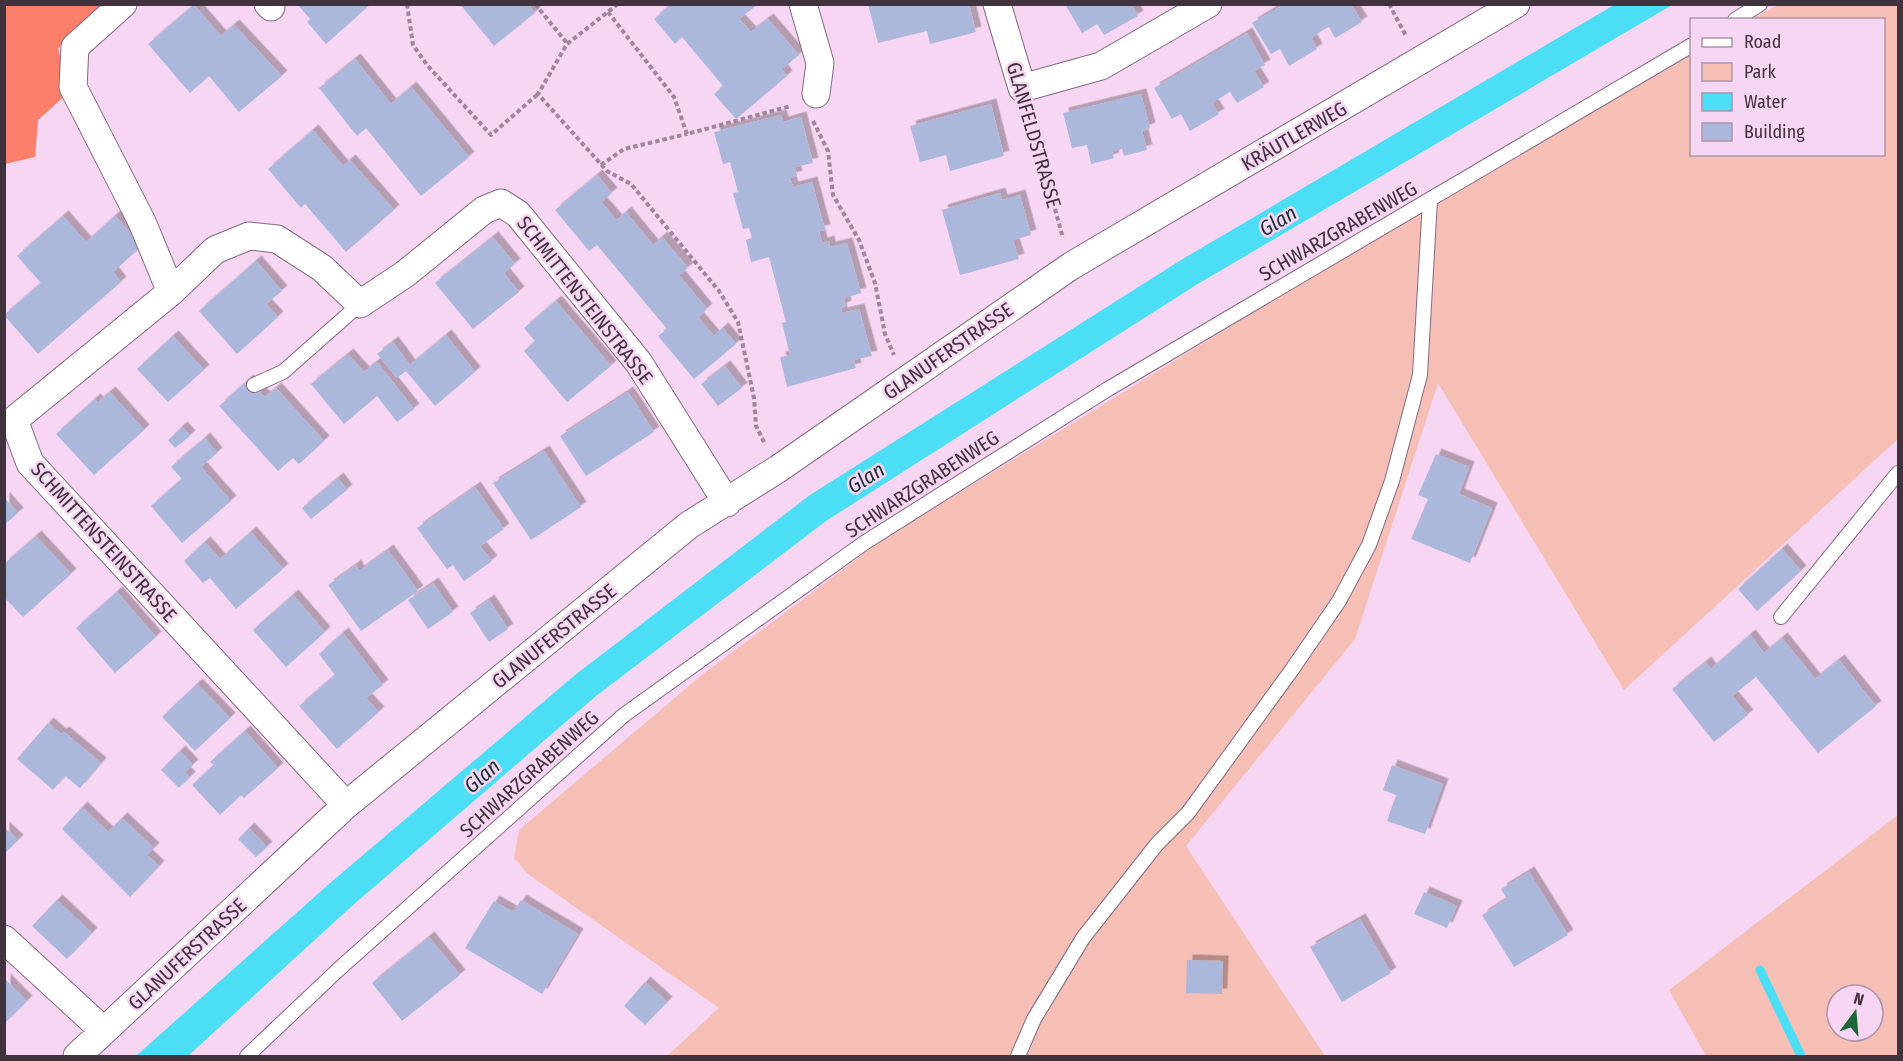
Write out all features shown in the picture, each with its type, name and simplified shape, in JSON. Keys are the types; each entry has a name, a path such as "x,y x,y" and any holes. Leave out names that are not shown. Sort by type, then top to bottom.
{"street":[{"path":"123,4 75,47 73,87 142,222 171,292"},
{"path":"803,4 820,63 816,94"},
{"name":"GLANFELDSTRASSE","path":"997,4 1022,88"},
{"path":"1022,88 1101,66 1208,4"},
{"name":"KRÄUTLERWEG","path":"1071,266 1516,4"},
{"name":"SCHMITTENSTEINSTRASSE","path":"346,805 30,463 14,420 171,292 215,250 249,236 277,239 322,268 360,304 405,274 484,210 501,202 518,214 639,363 727,503"},
{"name":"GLANUFERSTRASSE","path":"77,1056 346,805 689,525 778,469 1071,266"},
{"path":"4,939 104,1031"}],"lane":[{"path":"1738,18 1760,4"},
{"name":"SCHWARZGRABENWEG","path":"247,1056 339,969 624,715 873,537 1108,389 1690,46"},
{"path":"1018,1056 1034,1019 1083,938 1157,844 1188,813 1292,671 1339,601 1369,545 1392,481 1420,375 1430,200"},
{"path":"254,385 284,372 360,304"},
{"path":"1781,617 1899,473"}],"path":[{"path":"407,4 414,45 427,65 491,135 538,94 567,44 618,4"},
{"path":"535,4 567,44"},
{"path":"608,12 674,97 687,134"},
{"name":"GLANFELDSTRASSE","path":"1022,88 1071,266"},
{"path":"538,94 607,171 631,184 719,291 738,322 754,398 756,426 778,469"},
{"path":"601,165 624,149 794,105 816,94"},
{"path":"816,94 813,124 828,151 833,195 863,251 874,283 885,334 903,382"}],"green space":[{"path":"1778,5 1898,5 1898,439 1624,690 1438,383 1355,639 1186,846 1325,1056 667,1056 719,1008 528,874 514,858 519,830 703,674 881,541 1293,288 1690,56 1690,156 1885,156 1885,18 1754,18"},
{"path":"1898,815 1898,1056 1706,1056 1669,990"}],"shaded area":[{"path":"4,5 106,5 58,48 69,92 38,120 35,157 5,164"}],"water":[{"name":"Glan","path":"1614,5 1672,5 1196,285 826,521 596,696 353,905 188,1056 136,1056 329,884 575,675 810,495 1181,260"}],"building":[{"path":"297,4 371,4 326,44 307,22 310,19"},
{"path":"460,4 528,4 535,13 494,46"},
{"path":"868,4 969,4 976,32 930,44 927,31 878,43"},
{"path":"1068,4 1131,4 1138,16 1104,35 1097,24 1082,33 1066,6"},
{"path":"1284,4 1355,4 1352,6 1362,22 1335,38 1329,27 1320,32 1311,38 1317,49 1289,66 1280,49 1271,54 1252,23"},
{"path":"194,5 221,36 234,25 282,76 239,112 209,76 190,93 148,44"},
{"path":"670,5 757,5 739,19 751,32 768,19 799,55 782,69 787,76 736,119 714,94 723,86 682,37 675,44 654,19"},
{"path":"1247,33 1265,65 1254,71 1264,87 1237,103 1230,92 1212,103 1219,114 1190,131 1181,114 1172,119 1154,88"},
{"path":"355,59 391,104 411,87 469,157 421,196 366,128 357,136 319,88"},
{"path":"1141,94 1150,128 1142,131 1147,150 1124,156 1122,149 1112,151 1114,158 1091,164 1087,145 1072,148 1063,113"},
{"path":"991,104 1004,156 950,171 946,155 920,162 910,126"},
{"path":"781,115 783,122 801,117 813,163 795,167 797,176 790,178 793,187 812,182 825,230 819,231 822,243 829,241 830,247 847,243 861,293 844,298 846,306 841,308 842,313 859,309 872,356 854,360 856,368 787,387 780,357 790,355 782,323 786,322 769,257 751,262 746,240 752,238 749,228 743,229 733,193 738,192 730,162 723,164 714,132"},
{"path":"313,130 343,166 350,160 394,210 346,252 305,204 301,208 268,169"},
{"path":"597,175 612,193 601,202 617,220 626,212 653,245 662,237 688,268 679,275 707,309 698,317 714,336 723,328 736,344 694,379 658,336 667,329 597,245 589,251 555,210"},
{"path":"1000,193 1002,200 1020,195 1031,235 1013,240 1019,259 960,275 942,210"},
{"path":"63,216 86,242 115,216 142,246 113,272 121,282 38,354 4,315 41,283 17,256"},
{"path":"493,237 515,264 504,273 519,292 473,329 435,283"},
{"path":"256,261 282,291 266,304 278,317 237,354 199,311"},
{"path":"556,301 611,366 567,402 524,351 535,341 524,328"},
{"path":"446,335 475,372 435,406 406,371 397,378 377,354 393,342 410,365"},
{"path":"173,336 204,370 168,402 137,369"},
{"path":"348,354 364,372 377,362 414,409 397,422 377,396 344,424 311,384"},
{"path":"725,366 742,388 718,406 701,384"},
{"path":"248,380 265,397 276,388 324,441 299,464 293,458 278,471 219,406"},
{"path":"110,392 144,430 94,475 56,434 95,399 98,402"},
{"path":"628,392 654,432 586,476 560,436"},
{"path":"182,427 190,436 175,448 168,440"},
{"path":"205,438 217,453 201,467 231,501 182,543 151,506 182,479 171,467"},
{"path":"544,451 581,507 531,540 493,483"},
{"path":"1436,454 1469,467 1459,494 1492,508 1470,563 1411,539 1428,499 1418,495"},
{"path":"338,478 347,490 311,519 302,508"},
{"path":"475,487 504,529 480,546 492,561 464,581 453,565 447,569 417,528"},
{"path":"4,497 18,513 4,525"},
{"path":"251,532 283,569 236,609 210,578 203,583 184,561 205,542 220,559"},
{"path":"36,536 71,574 23,617 4,597 4,564"},
{"path":"1782,549 1801,571 1757,611 1738,589"},
{"path":"388,550 418,591 361,631 328,585 356,565 359,571"},
{"path":"433,583 453,612 428,629 408,600"},
{"path":"117,592 156,637 115,673 76,628"},
{"path":"293,595 325,632 286,667 253,630"},
{"path":"489,600 508,629 489,642 470,613"},
{"path":"343,633 383,685 366,698 379,712 337,749 299,706 335,675 319,654"},
{"path":"1750,635 1764,653 1782,638 1815,679 1839,660 1876,706 1818,753 1756,677 1732,696 1748,715 1714,742 1672,689 1706,662 1711,669"},
{"path":"197,684 230,718 195,751 162,717"},
{"path":"48,723 61,734 64,732 101,763 80,788 65,776 53,790 17,759"},
{"path":"245,731 278,768 244,798 241,795 220,815 192,785 214,765 210,762"},
{"path":"180,751 193,765 185,772 190,777 179,788 161,770"},
{"path":"1392,765 1443,784 1425,834 1387,821 1396,795 1383,790"},
{"path":"82,807 108,832 122,818 154,848 147,855 159,866 130,897 62,829"},
{"path":"4,827 18,840 4,854"},
{"path":"249,828 267,847 256,857 238,839"},
{"path":"1529,872 1568,935 1514,967 1482,915 1507,899 1501,889"},
{"path":"1424,892 1457,906 1447,928 1414,914"},
{"path":"57,900 92,933 67,959 32,926"},
{"path":"521,900 578,934 542,994 465,948 494,901 513,912"},
{"path":"1360,919 1391,973 1342,1002 1310,947"},
{"path":"429,937 460,975 402,1021 372,983"},
{"path":"1187,960 1223,961 1222,994 1186,993"},
{"path":"5,979 27,1001 5,1023"},
{"path":"645,982 667,1002 645,1025 624,1006"}],"waterway":[{"path":"1760,970 1801,1056"}]}
